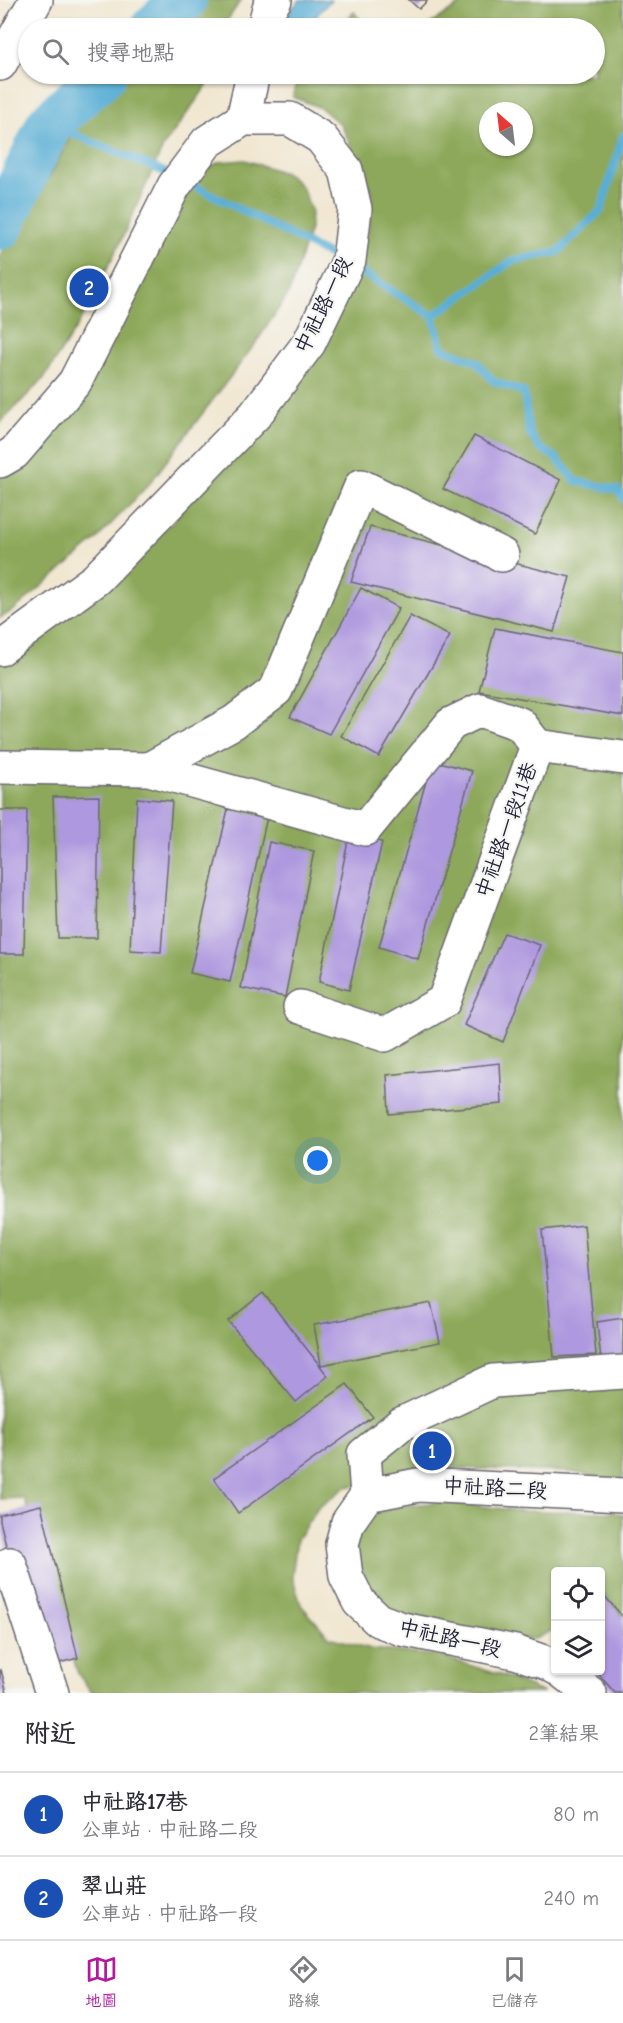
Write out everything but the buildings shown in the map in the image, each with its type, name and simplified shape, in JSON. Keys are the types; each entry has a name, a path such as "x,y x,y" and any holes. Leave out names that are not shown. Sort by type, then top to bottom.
{"street":[{"path":"26,18 36,0"},
{"path":"267,18 275,0"},
{"path":"0,64 18,32"},
{"path":"0,461 14,453 75,382 174,186 207,142 243,119 251,84"},
{"name":"中社路一段","path":"0,649 96,579 255,415 309,343 349,260 355,209 346,170 321,138 290,119 243,119"},
{"path":"149,769 234,723 276,690 361,486 502,555"},
{"name":"中社路一段11巷","path":"0,767 149,769 365,829 452,724 480,710 520,724 537,746 444,1001 385,1035 300,1007"},
{"path":"537,746 623,758"},
{"path":"367,1495 364,1454 401,1424 494,1381 623,1372"},
{"name":"中社路二段","path":"367,1495 418,1485 623,1495"},
{"name":"中社路一段","path":"367,1495 348,1522 342,1544 346,1576 359,1602 378,1620 402,1629 515,1652 551,1665"},
{"path":"10,1564 52,1693"},
{"path":"565,1675 590,1693"}],"green space":[{"path":"194,0 241,0 229,18 174,18"},
{"path":"467,0 623,0 623,1482 571,1472 457,1468 346,1487 318,1508 297,1539 292,1576 301,1605 329,1637 371,1649 440,1656 504,1676 544,1693 92,1693 78,1674 24,1498 0,1499 0,660 173,522 368,233 372,192 341,125 321,108 293,97 296,84 605,84 605,18 439,18"},
{"path":"354,12 359,18 349,18"},
{"path":"104,84 208,84 163,147 121,241 80,322 44,378 0,423 0,254 38,198 75,127"},
{"path":"245,160 288,174 302,187 311,210 310,229 289,293 255,344 150,483 95,541 14,610 0,618 0,474 197,174 219,162"},
{"path":"444,1502 523,1511 613,1512 623,1515 623,1617 605,1596 605,1567 551,1567 551,1631 535,1639 500,1640 454,1633 368,1602 351,1532 372,1516 405,1506"}],"water":[{"path":"300,0 331,0 314,18 284,18"}],"waterway":[{"path":"164,18 184,0"},
{"path":"0,227 49,124 93,84"},
{"path":"49,124 174,176"},
{"path":"433,316 512,261 558,252 601,210 623,136"},
{"path":"187,182 339,260"},
{"path":"353,267 433,316 442,348 477,362 493,381 524,392 529,432 539,448 555,457 576,481 618,490 623,498"}],"place":[{"name":"翠山莊","path":"89,288"},
{"name":"中社路17巷","path":"432,1451"}]}
